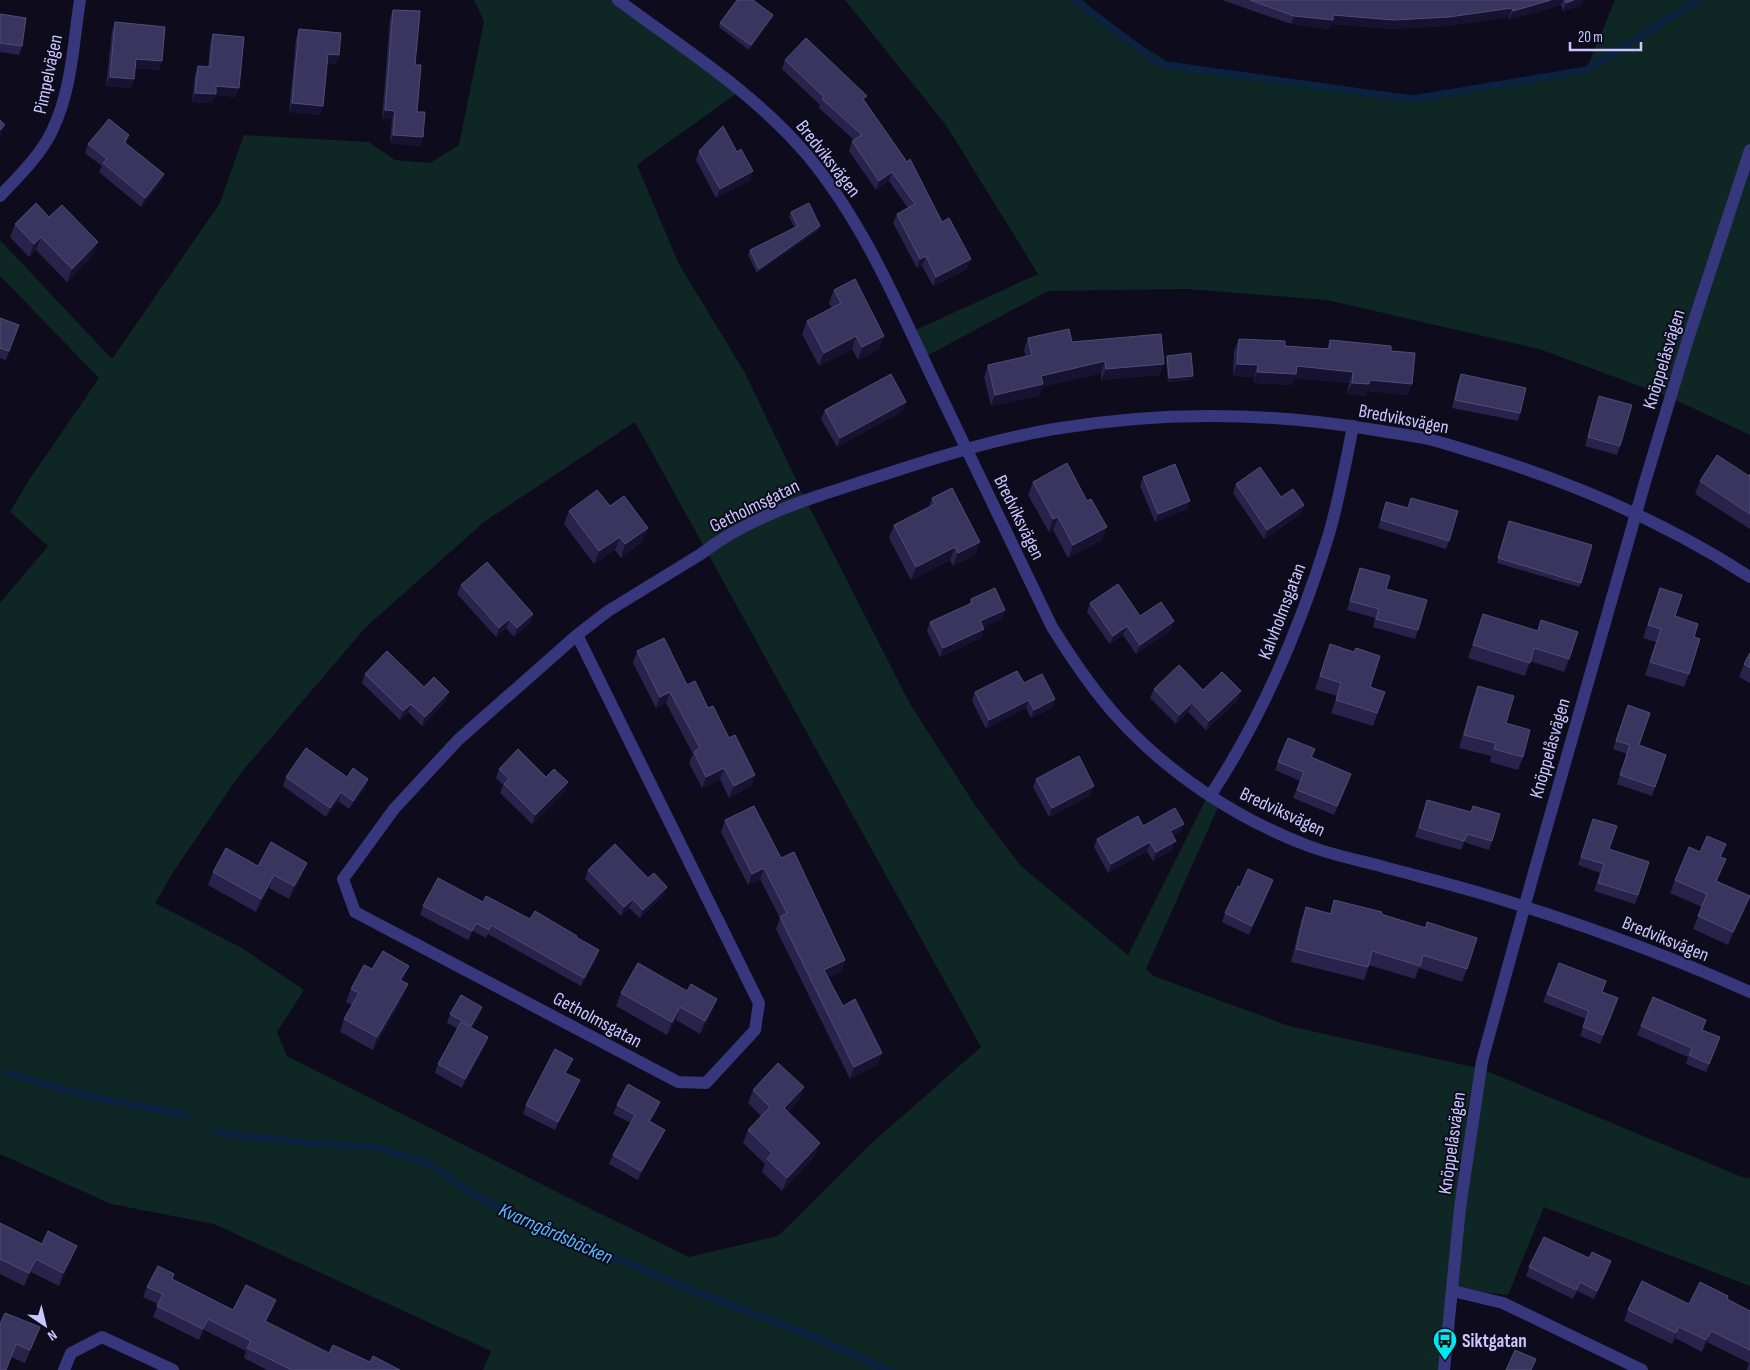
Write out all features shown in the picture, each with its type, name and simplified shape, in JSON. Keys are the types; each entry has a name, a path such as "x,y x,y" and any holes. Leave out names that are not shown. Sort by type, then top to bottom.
{"street":[{"name":"Pimpelvägen","path":"0,196 39,153 52,132 61,110 68,82 80,0"},
{"name":"Bredviksvägen","path":"618,0 762,108 785,130 827,180 860,231 1052,627 1094,689 1147,748 1210,796 1246,817 1307,846 1444,883 1606,934 1750,992"},
{"name":"Knöppelåsvägen","path":"1444,1370 1460,1208 1482,1061 1636,513 1688,339 1750,150"},
{"name":"Bredviksvägen","path":"967,450 1004,439 1053,429 1147,418 1258,416 1353,426 1428,439 1518,466 1596,495 1636,513 1716,555 1750,577"},
{"name":"Kalvholmsgatan","path":"1210,796 1229,768 1263,703 1296,627 1329,533 1353,426"},
{"name":"Getholmsgatan","path":"577,635 759,1003 755,1030 706,1083 678,1082 356,912 343,879 394,809 458,740 577,635 608,612 712,546 762,518 818,496 967,450"},
{"path":"1453,1291 1503,1303 1642,1370"},
{"path":"64,1370 71,1353 102,1336 173,1370"}],"green space":[{"path":"474,0 619,0 740,91 637,165 679,264 745,373 805,498 910,704 977,808 1021,866 1128,955 1207,797 1219,805 1146,969 1154,976 1289,1026 1482,1069 1742,1177 1750,1178 1750,1286 1544,1207 1508,1295 1453,1289 1444,1370 483,1370 491,1351 214,1224 111,1204 0,1154 0,603 48,546 10,512 27,483 99,378 0,276 0,240 112,359 220,203 244,135 369,142 395,160 430,163 459,145 484,21","holes":["635,422 981,1047 874,1141 778,1236 689,1257 287,1056 277,1032 304,990 242,948 155,903 174,871 240,774 366,627 484,522"]},
{"path":"845,0 1083,0 1109,25 1176,67 1412,99 1586,70 1615,0 1750,0 1750,435 1669,397 1539,349 1327,300 1187,289 1048,291 921,359 909,333 1038,274 946,125"}],"building":[{"path":"737,0 753,0 773,15 751,45 720,23"},
{"path":"1250,0 1551,0 1513,11 1512,8 1449,17 1393,20 1333,15 1333,20 1294,16"},
{"path":"393,10 420,11 415,65 421,65 417,112 425,112 423,137 393,135 395,111 385,110"},
{"path":"0,14 26,18 22,46 0,43"},
{"path":"115,22 165,27 162,61 136,59 134,79 110,77"},
{"path":"299,29 341,33 339,55 328,54 323,106 292,103"},
{"path":"213,34 244,37 239,88 216,86 216,94 195,93 198,66 210,67"},
{"path":"806,38 867,96 863,99 907,162 910,159 942,222 949,218 971,259 936,277 926,256 920,259 897,214 915,204 892,172 879,181 852,141 862,135 822,99 824,97 785,60"},
{"path":"109,119 129,135 124,142 164,174 145,198 103,163 107,159 88,144"},
{"path":"0,120 5,125 0,130"},
{"path":"723,126 737,152 741,149 753,171 720,189 699,151"},
{"path":"36,203 49,217 62,205 98,242 72,269 41,237 34,244 15,224"},
{"path":"809,203 820,226 759,269 750,250 798,226 791,212"},
{"path":"855,279 884,336 862,347 856,336 824,353 807,321 841,303 834,290"},
{"path":"0,318 19,325 9,351 0,348"},
{"path":"1069,329 1072,342 1161,334 1164,364 1106,369 1105,361 1041,376 1043,384 995,395 988,365 1032,355 1028,338"},
{"path":"1239,339 1285,341 1285,346 1329,349 1330,340 1391,346 1391,351 1415,353 1412,384 1370,380 1369,384 1352,383 1353,372 1297,366 1296,374 1257,372 1258,365 1237,364"},
{"path":"1191,353 1193,376 1169,378 1167,356"},
{"path":"891,374 906,402 840,438 825,410"},
{"path":"1461,374 1526,388 1520,413 1455,400"},
{"path":"1599,396 1632,405 1620,446 1588,437"},
{"path":"1717,455 1749,476 1750,474 1750,514 1700,481"},
{"path":"1067,463 1087,501 1091,499 1107,527 1073,545 1058,517 1053,519 1033,482"},
{"path":"1175,464 1190,501 1158,514 1143,477"},
{"path":"1260,467 1281,497 1293,489 1304,505 1267,530 1236,484"},
{"path":"952,488 980,542 958,553 955,547 916,567 894,525 935,504 932,498"},
{"path":"597,490 610,506 624,496 648,528 625,544 620,537 599,551 569,511"},
{"path":"1411,498 1458,511 1449,541 1381,520 1386,502 1408,508"},
{"path":"1509,521 1592,545 1581,583 1498,558"},
{"path":"487,562 533,614 517,628 509,619 499,628 461,585"},
{"path":"1360,568 1390,576 1386,589 1427,600 1418,630 1376,619 1379,609 1350,601"},
{"path":"1118,584 1140,616 1161,602 1174,621 1140,645 1127,626 1113,636 1090,603"},
{"path":"995,588 1005,610 980,621 984,629 943,648 930,622 972,603 971,599"},
{"path":"1660,588 1682,595 1675,616 1698,624 1694,637 1700,639 1689,674 1650,662 1661,629 1648,625"},
{"path":"1483,614 1538,631 1541,620 1578,632 1569,659 1534,648 1530,663 1473,645"},
{"path":"664,638 687,685 695,681 708,708 713,706 729,738 735,735 755,775 734,786 724,768 706,777 694,752 700,748 670,692 660,697 637,651"},
{"path":"1330,644 1354,652 1356,648 1380,656 1370,687 1385,692 1377,713 1336,700 1341,683 1320,676"},
{"path":"387,651 424,687 434,677 449,692 425,717 411,704 403,711 365,674"},
{"path":"1750,653 1750,668 1744,664"},
{"path":"1179,665 1203,690 1222,672 1241,691 1209,721 1192,703 1179,715 1154,689"},
{"path":"1017,671 1024,683 1042,674 1055,699 1034,710 1029,700 989,720 975,692"},
{"path":"1478,686 1514,696 1506,723 1530,730 1523,757 1494,749 1496,743 1464,735"},
{"path":"1628,705 1650,713 1639,745 1666,755 1655,787 1620,775 1630,745 1616,741"},
{"path":"1288,738 1315,749 1311,757 1351,774 1337,806 1297,790 1304,772 1278,762"},
{"path":"306,748 347,777 353,768 368,779 353,801 341,792 330,808 286,777"},
{"path":"518,749 546,777 554,769 568,782 535,815 504,784 509,779 499,769"},
{"path":"1079,756 1094,786 1052,808 1036,779"},
{"path":"1427,800 1471,812 1473,806 1500,814 1492,841 1467,834 1464,841 1419,828"},
{"path":"754,806 781,858 794,852 845,960 824,970 843,1006 855,999 882,1053 854,1067 780,917 787,913 764,868 752,874 725,820"},
{"path":"1175,808 1184,824 1170,831 1176,841 1156,852 1150,842 1111,864 1097,839 1138,816 1143,826"},
{"path":"1593,819 1617,826 1609,849 1649,862 1638,895 1598,883 1604,864 1581,857"},
{"path":"1707,836 1726,844 1720,857 1726,859 1716,881 1750,896 1733,932 1698,916 1707,894 1675,880 1689,847 1700,852"},
{"path":"271,842 307,863 294,886 274,875 261,899 213,872 226,848 258,866"},
{"path":"615,844 648,878 654,873 667,887 643,910 633,899 624,907 588,870"},
{"path":"1248,869 1273,880 1252,926 1225,913"},
{"path":"438,878 483,902 486,896 530,919 535,911 599,950 584,978 491,925 489,930 476,923 472,931 423,906"},
{"path":"1334,900 1382,912 1381,914 1426,928 1427,922 1477,938 1467,969 1423,955 1420,966 1372,951 1368,967 1296,949 1306,907 1331,914"},
{"path":"383,951 409,966 400,980 408,984 377,1037 344,1019 359,993 351,989 364,965 372,969"},
{"path":"638,963 687,991 691,984 717,999 705,1021 680,1007 672,1022 621,993"},
{"path":"1559,963 1606,981 1602,992 1618,998 1603,1035 1583,1027 1589,1011 1547,994"},
{"path":"461,995 482,1007 471,1026 450,1014"},
{"path":"1653,997 1706,1020 1702,1030 1720,1037 1709,1064 1689,1055 1692,1048 1641,1026"},
{"path":"461,1022 488,1037 465,1079 438,1064"},
{"path":"555,1049 573,1059 565,1073 580,1080 558,1122 526,1105"},
{"path":"778,1063 804,1087 784,1108 820,1143 787,1178 767,1159 772,1153 748,1130 770,1107 753,1090"},
{"path":"628,1084 660,1102 649,1121 665,1130 641,1171 613,1155 635,1115 617,1105"},
{"path":"0,1223 42,1244 48,1231 77,1246 63,1273 36,1259 29,1273 0,1259"},
{"path":"1544,1237 1589,1258 1592,1252 1611,1261 1597,1291 1580,1282 1576,1290 1529,1267"},
{"path":"158,1266 174,1274 172,1279 233,1310 246,1285 276,1300 265,1321 329,1353 333,1345 370,1362 373,1356 400,1370 292,1370 247,1348 251,1341 208,1319 203,1329 157,1306 163,1294 147,1287"},
{"path":"1642,1281 1689,1304 1700,1282 1728,1296 1727,1299 1750,1311 1750,1350 1711,1331 1706,1340 1679,1327 1676,1333 1628,1310"},
{"path":"5,1313 40,1327 30,1350 16,1344 6,1370 0,1370 0,1324"},
{"path":"1515,1350 1536,1359 1531,1370 1506,1370"}],"waterway":[{"path":"1075,0 1160,64 1412,99 1586,70 1698,0"},
{"path":"7,1073 79,1094 184,1115"},
{"name":"Kvarngårdsbäcken","path":"218,1131 225,1134 307,1143 375,1147 428,1163 474,1195 558,1237 802,1332 889,1370"}],"place":[{"name":"Siktgatan","path":"1445,1361"}]}
